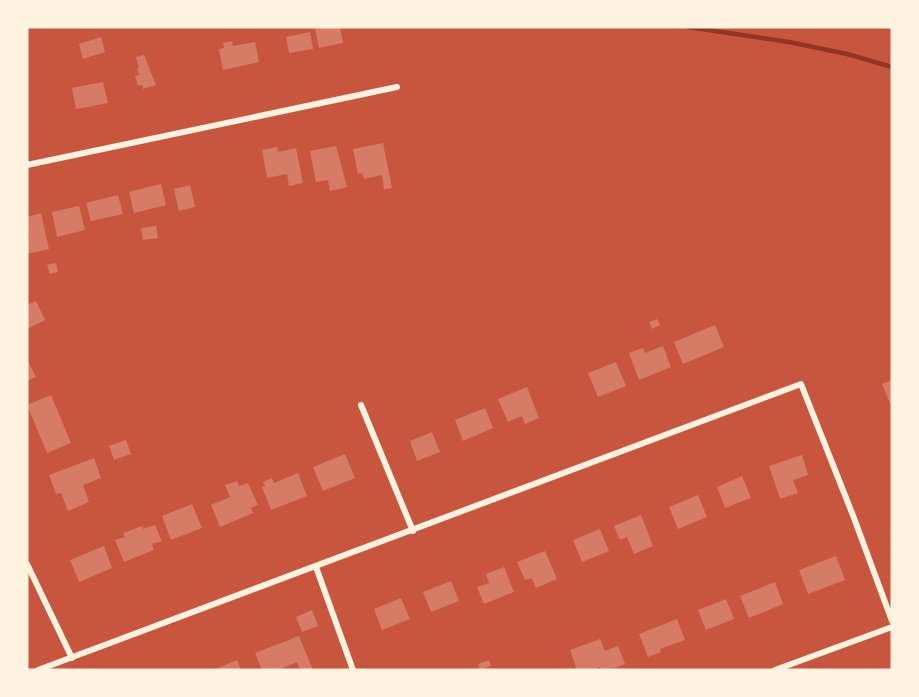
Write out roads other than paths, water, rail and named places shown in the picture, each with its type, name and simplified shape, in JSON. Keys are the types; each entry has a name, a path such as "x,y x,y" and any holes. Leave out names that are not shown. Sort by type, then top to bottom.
{"street":[{"path":"27,165 397,87"},
{"path":"38,670 801,384 892,621"},
{"path":"361,405 413,531"},
{"path":"27,564 72,658"},
{"path":"316,567 353,670"},
{"path":"775,670 892,627"}],"waterway":[{"path":"688,27 789,42 847,54 892,67"}]}
